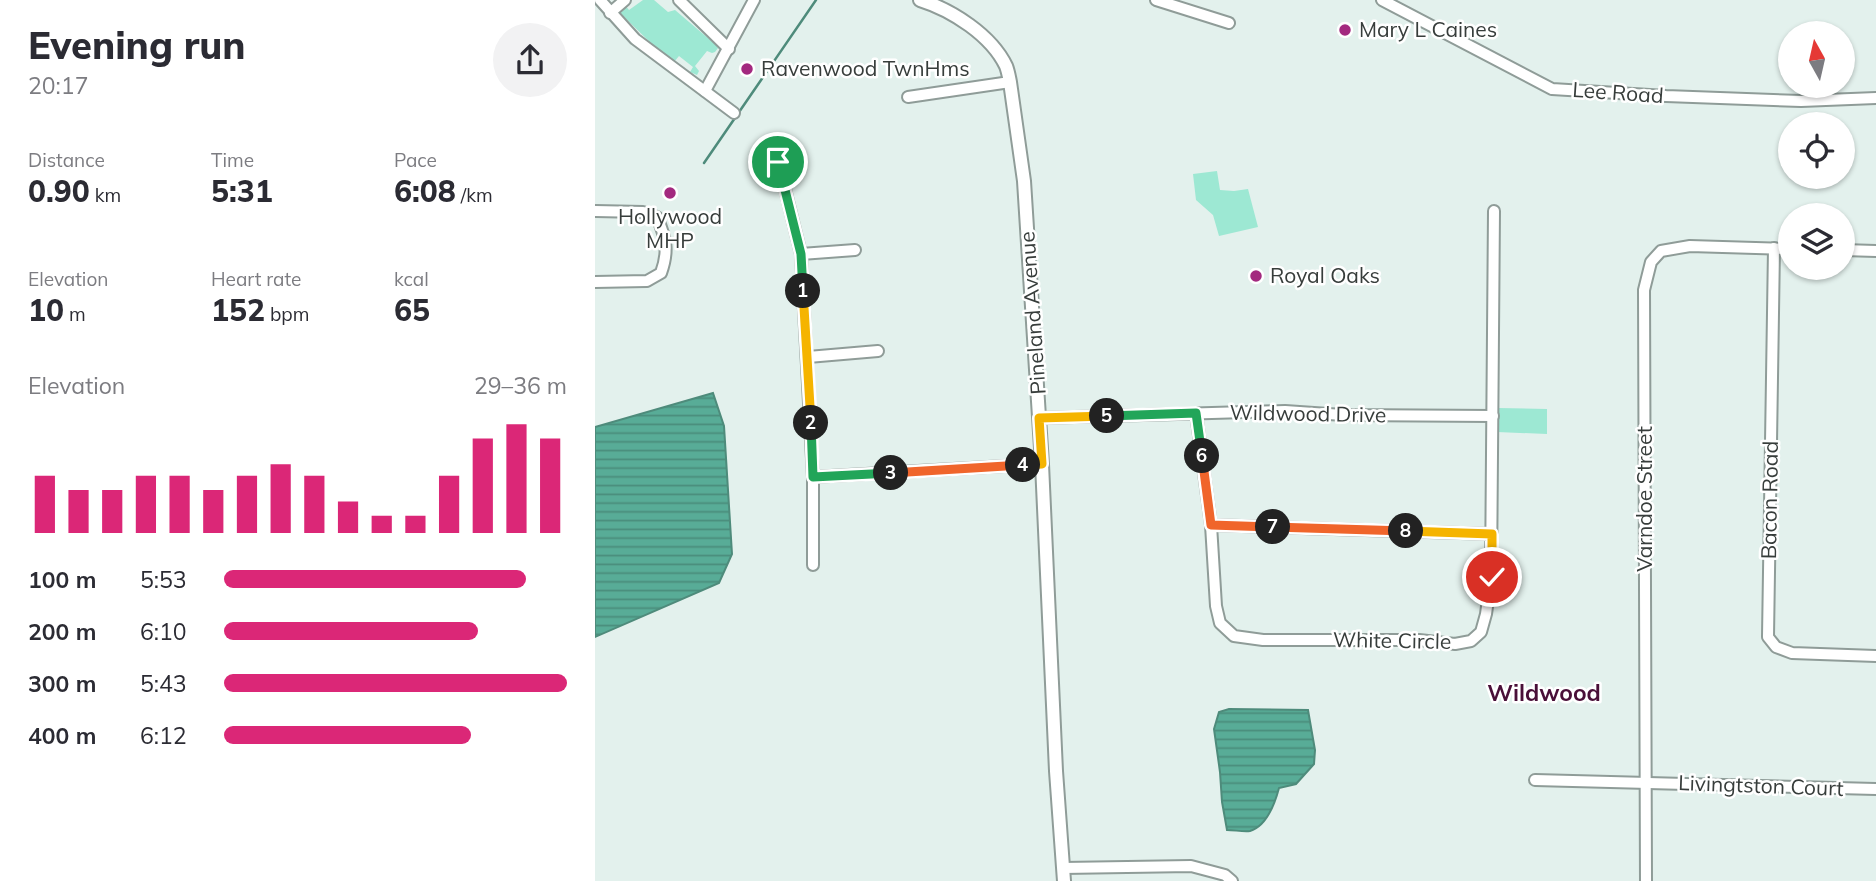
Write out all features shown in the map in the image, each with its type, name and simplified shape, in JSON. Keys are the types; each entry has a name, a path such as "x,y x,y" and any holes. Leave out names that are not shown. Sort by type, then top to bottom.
{"street":[{"path":"600,0 635,38 734,113"},
{"path":"610,13 625,0"},
{"path":"679,0 729,49"},
{"path":"705,91 754,0"},
{"name":"Pineland Avenue","path":"920,0 953,14 976,31 1000,58 1010,82 1024,181 1064,874"},
{"path":"1156,0 1229,23"},
{"name":"Lee Road","path":"1382,0 1552,89 1801,101 1876,98"},
{"path":"908,97 1010,82"},
{"path":"778,162 801,254 813,477 813,565"},
{"path":"595,211 643,212 657,217 665,235 667,258 661,273 647,281 595,282"},
{"name":"White Circle","path":"1196,413 1211,525 1216,606 1220,623 1234,636 1263,640 1419,640 1455,644 1471,640 1481,632 1492,577 1494,211"},
{"name":"Varndoe Street","path":"1646,881 1644,290 1651,262 1661,251 1690,246 1778,248"},
{"name":"Bacon Road","path":"1774,248 1768,637 1776,647 1791,653 1876,656"},
{"path":"801,254 855,250"},
{"path":"1855,250 1876,251"},
{"path":"808,357 878,351"},
{"name":"Wildwood Drive","path":"1039,418 1285,411 1343,415 1493,416"},
{"path":"813,477 1042,464"},
{"path":"1211,525 1492,534"},
{"name":"Livingtston Court","path":"1535,780 1876,789"},
{"path":"1064,874 1191,866 1225,875 1232,881"}],"shaded area":[{"path":"643,0 654,0 668,12 675,10 716,45 718,48 715,52 707,51 695,66 699,71 697,75 690,72 693,67 679,56 674,62 657,49 620,13 624,4 629,10"},
{"path":"1217,171 1220,190 1248,189 1258,227 1219,236 1213,215 1196,200 1193,174"},
{"path":"713,393 724,426 732,554 719,583 595,637 595,427"},
{"path":"1498,408 1547,409 1547,434 1497,432"},
{"path":"1229,709 1308,710 1315,750 1314,764 1296,784 1279,788 1266,819 1250,831 1227,830 1222,802 1214,729 1219,712"}],"waterway":[{"path":"704,163 816,0"}],"place":[{"name":"Mary L Caines","path":"1345,30"},
{"name":"Ravenwood TwnHms","path":"747,69"},
{"name":"Hollywood MHP","path":"670,193"},
{"name":"Royal Oaks","path":"1256,276"}],"district":[{"name":"Wildwood","path":"1544,693"}],"route":[{"path":"778,162 801,254 813,477 1042,464 1039,418 1196,413 1211,525 1492,534 1492,577"}]}
